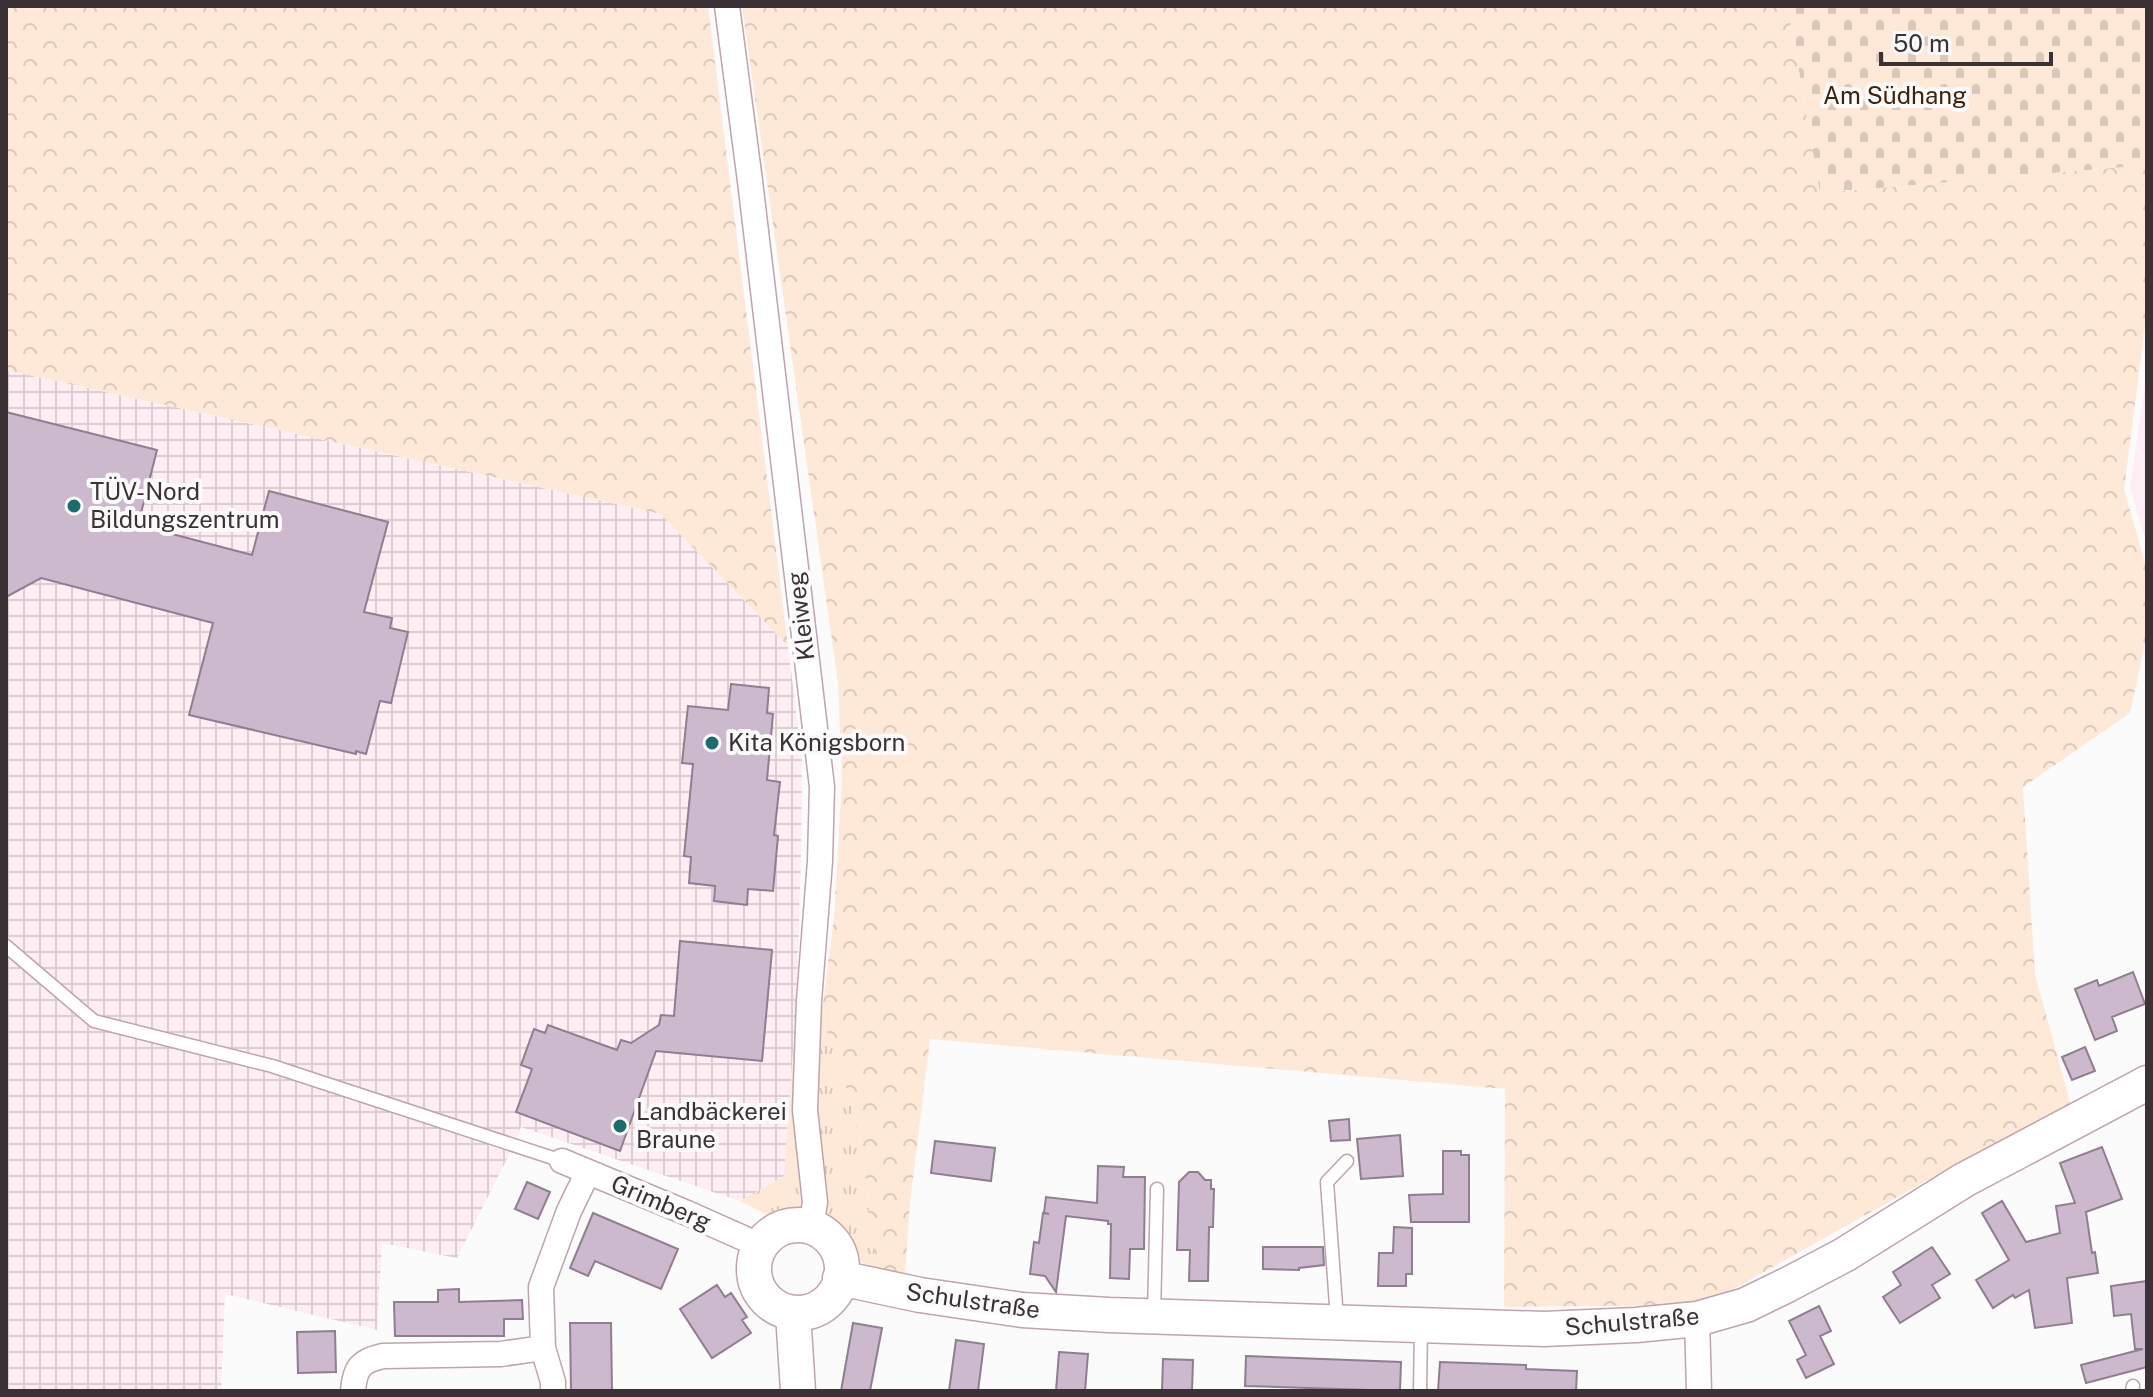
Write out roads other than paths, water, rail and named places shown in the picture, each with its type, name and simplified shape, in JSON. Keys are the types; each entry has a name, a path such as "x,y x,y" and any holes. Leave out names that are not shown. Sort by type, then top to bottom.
{"main road":[{"name":"Schulstraße","path":"840,1278 934,1297 1022,1310 1154,1317 1544,1329 1697,1319 1746,1305 1787,1285 1844,1255 1964,1180 2147,1083"},
{"path":"786,1227 811,1228 832,1242 838,1253 841,1266 836,1290 818,1308 793,1313 781,1310 769,1303 755,1281 756,1255 775,1232 786,1227"},
{"path":"793,1313 798,1391"}],"street":[{"name":"Kleiweg","path":"727,6 822,787 805,1110 815,1202 811,1228"},
{"name":"Grimberg","path":"562,1161 761,1246"},
{"path":"553,1391 543,1348 541,1287 569,1211 588,1172"},
{"path":"1697,1319 1699,1391"},
{"path":"353,1391 357,1371 367,1359 383,1356 501,1354 543,1348"}],"lane":[{"path":"6,946 94,1021 272,1066 562,1161"},
{"path":"1337,1322 1327,1182 1347,1161"},
{"path":"1154,1317 1157,1189"},
{"path":"1420,1391 1421,1325"}],"place":[{"name":"TÜV-Nord Bildungszentrum","path":"74,506"},
{"name":"Kita Königsborn","path":"712,743"},
{"name":"Landbäckerei Braune","path":"620,1126"}],"park label":[{"name":"Am Südhang","path":"1895,96"}]}
